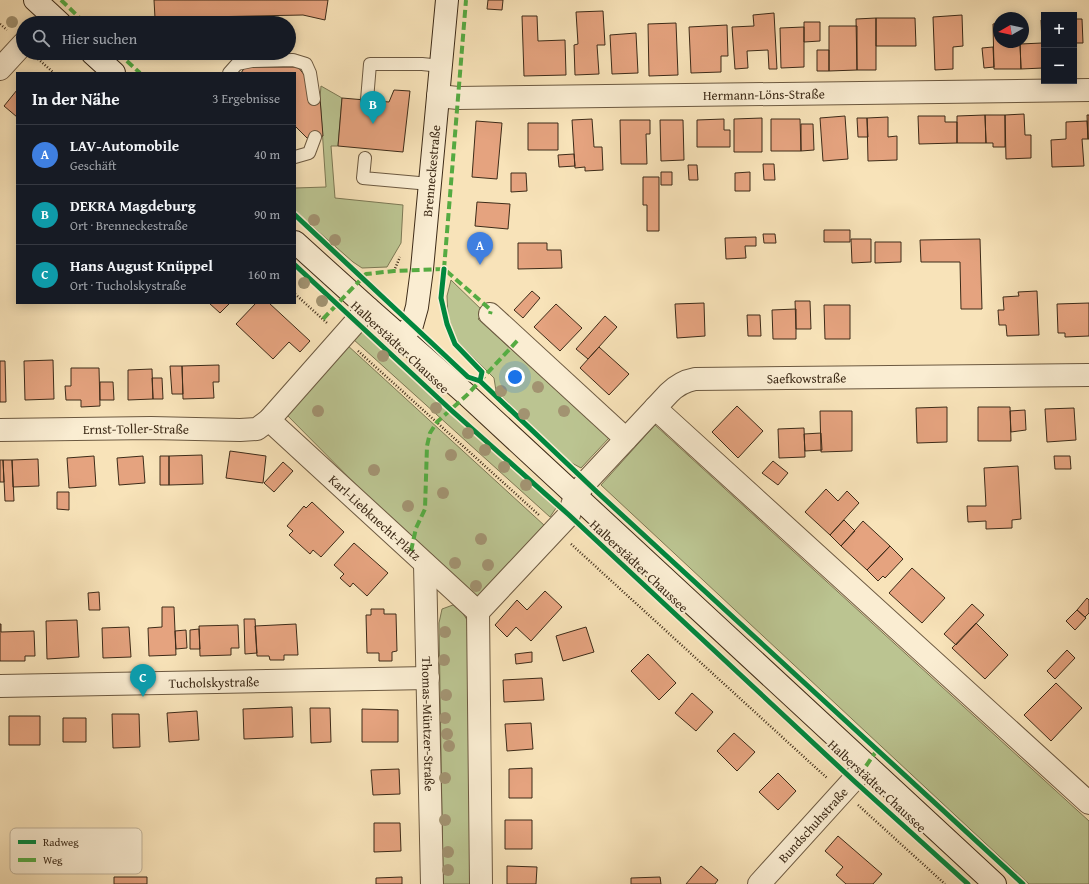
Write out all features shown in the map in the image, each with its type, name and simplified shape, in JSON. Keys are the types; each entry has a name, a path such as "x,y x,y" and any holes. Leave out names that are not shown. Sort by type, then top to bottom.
{"street":[{"path":"35,0 48,16"},
{"name":"Brenneckestraße","path":"402,338 412,324 417,307 447,0"},
{"path":"0,69 16,59"},
{"path":"100,60 113,72"},
{"name":"Hermann-Löns-Straße","path":"438,96 458,98 1089,90"},
{"name":"Halberstädter Chaussee","path":"296,243 467,395 574,496 995,884"},
{"path":"269,420 368,308"},
{"path":"490,314 626,439"},
{"name":"Saefkowstraße","path":"574,496 676,386 685,381 695,379 1089,375"},
{"path":"655,408 1086,796"},
{"name":"Ernst-Toller-Straße","path":"0,430 151,428 240,430 256,428 269,420"},
{"name":"Karl-Liebknecht-Platz","path":"269,420 478,612"},
{"path":"481,884 478,612 569,515 574,496"},
{"name":"Thomas-Müntzer-Straße","path":"425,564 432,884"},
{"name":"Tucholskystraße","path":"0,686 428,678"},
{"name":"Bundschuhstraße","path":"759,884 866,766"}],"lane":[{"path":"231,72 237,64 252,61 293,60 306,64 310,73 314,99"},
{"path":"367,100 370,64 422,64 441,66"},
{"path":"296,157 309,153 315,137"},
{"path":"365,158 363,178 430,184"}],"path":[{"path":"40,60 53,72"},
{"path":"296,295 945,884"}],"green space":[{"path":"321,86 342,98 338,146 331,146 335,198 403,205 401,243 387,267 362,268 353,262 296,212 296,188 326,187 320,98"},
{"path":"451,280 484,312 478,319 609,438 581,468 570,462 496,391 494,378 455,339 448,316 447,296"},
{"path":"362,329 556,508 550,517 353,339"},
{"path":"346,344 545,526 474,604 283,411"},
{"path":"655,425 1089,821 1089,884 1029,884 601,485"},
{"path":"453,605 462,612 469,623 473,884 443,884 439,623 442,609"}],"building":[{"path":"154,0 328,0 325,20 303,15 155,16"},
{"path":"488,0 503,0 502,10 487,9"},
{"path":"603,11 605,45 597,45 599,74 575,75 574,45 578,44 576,12"},
{"path":"774,13 777,69 769,69 768,50 747,51 748,68 735,69 732,27 754,26 753,15"},
{"path":"962,15 963,46 953,47 953,69 935,70 933,17"},
{"path":"522,16 537,16 538,41 565,40 566,75 524,76"},
{"path":"876,18 915,18 916,46 876,46"},
{"path":"876,18 876,70 857,70 856,19"},
{"path":"1077,19 1082,19 1083,43 1077,43"},
{"path":"804,22 820,22 820,41 804,42"},
{"path":"676,23 678,75 649,76 648,24"},
{"path":"727,25 728,56 721,56 721,72 691,73 689,27"},
{"path":"829,26 857,26 857,70 829,71"},
{"path":"804,27 804,67 781,68 780,28"},
{"path":"636,33 638,73 612,74 610,35"},
{"path":"1041,43 1041,68 1021,69 1020,48 1029,48 1029,44"},
{"path":"993,47 994,67 984,68 982,48"},
{"path":"994,48 1020,48 1021,69 994,69"},
{"path":"817,50 829,50 829,71 817,71"},
{"path":"245,67 298,67 306,77 309,99 320,98 323,136 307,138 296,127 296,72 242,72"},
{"path":"394,90 410,91 403,152 338,146 342,98 389,102"},
{"path":"16,91 16,116 4,106"},
{"path":"1024,114 1025,135 1031,135 1031,158 1006,159 1005,115"},
{"path":"985,115 986,143 957,143 957,116"},
{"path":"985,115 1005,115 1005,147 993,147 993,143 986,143"},
{"path":"1087,115 1089,115 1089,139 1088,139"},
{"path":"845,116 848,159 823,161 820,118"},
{"path":"918,116 945,116 945,122 957,122 957,143 919,144"},
{"path":"888,117 888,137 897,136 897,160 868,161 867,118"},
{"path":"762,118 762,152 734,152 734,119"},
{"path":"857,118 867,118 868,137 858,137"},
{"path":"592,119 594,147 602,147 603,170 585,171 585,167 575,168 572,120"},
{"path":"724,119 724,130 730,130 730,147 697,147 697,120"},
{"path":"771,119 800,119 801,151 771,151"},
{"path":"620,120 650,120 650,134 646,134 647,164 621,164"},
{"path":"660,120 683,120 684,160 661,161"},
{"path":"476,121 502,123 497,179 472,177"},
{"path":"1087,121 1088,139 1082,139 1084,166 1052,167 1051,140 1066,139 1066,122"},
{"path":"528,123 558,123 558,150 528,150"},
{"path":"801,124 813,124 814,150 801,151"},
{"path":"574,154 575,166 559,167 558,155"},
{"path":"763,164 774,164 775,180 764,180"},
{"path":"688,165 697,165 698,180 689,180"},
{"path":"661,172 672,172 672,185 661,185"},
{"path":"750,172 750,191 735,191 735,173"},
{"path":"511,173 526,173 527,191 511,192"},
{"path":"643,177 659,177 659,231 647,231 647,205 643,205"},
{"path":"477,202 510,204 508,229 475,226"},
{"path":"824,230 850,230 850,242 824,242"},
{"path":"763,234 775,234 776,243 764,243"},
{"path":"756,237 756,246 745,246 746,258 726,259 725,238"},
{"path":"851,239 871,239 871,262 852,263"},
{"path":"980,239 982,309 961,309 960,262 921,262 920,240"},
{"path":"875,242 901,242 901,262 875,263"},
{"path":"518,243 547,243 547,250 561,250 562,268 518,269"},
{"path":"532,291 540,298 523,318 514,310"},
{"path":"1037,291 1039,335 1007,336 1006,325 999,325 998,310 1004,310 1003,297 1019,296 1018,292"},
{"path":"795,301 810,301 811,329 796,329"},
{"path":"704,303 705,336 677,338 675,304"},
{"path":"1089,303 1089,336 1065,337 1065,333 1058,333 1057,304"},
{"path":"210,304 229,304 220,313"},
{"path":"255,304 270,304 310,341 300,352 289,342 273,359 236,324"},
{"path":"556,304 582,328 560,351 534,327"},
{"path":"824,305 850,305 850,339 825,339"},
{"path":"796,309 796,339 773,339 772,310"},
{"path":"747,315 760,315 761,336 748,336"},
{"path":"605,316 617,327 588,359 576,349"},
{"path":"599,347 629,374 609,395 580,368"},
{"path":"53,360 54,399 25,400 24,361"},
{"path":"0,361 5,361 6,402 0,402"},
{"path":"219,365 219,382 213,382 214,398 183,399 182,366"},
{"path":"170,366 182,366 183,394 172,394"},
{"path":"71,368 99,368 100,406 81,407 81,400 66,400 65,386 71,386"},
{"path":"152,369 153,399 128,400 128,370"},
{"path":"152,378 162,378 163,399 153,399"},
{"path":"100,382 113,382 114,400 100,400"},
{"path":"737,406 763,431 738,458 712,432"},
{"path":"947,407 947,442 917,443 916,408"},
{"path":"978,407 1010,407 1011,441 978,441"},
{"path":"1074,408 1076,440 1047,442 1045,409"},
{"path":"1025,410 1026,430 1011,432 1010,411"},
{"path":"820,411 852,411 852,451 821,452"},
{"path":"804,428 805,457 779,458 778,429"},
{"path":"821,433 822,450 805,451 804,434"},
{"path":"230,451 266,456 263,483 226,478"},
{"path":"202,455 203,484 169,485 169,456"},
{"path":"94,456 96,486 69,488 67,458"},
{"path":"143,456 145,483 119,485 117,458"},
{"path":"160,456 169,456 169,485 160,485"},
{"path":"1054,456 1070,456 1071,469 1055,469"},
{"path":"38,459 39,486 13,487 12,460"},
{"path":"0,460 3,460 4,482 0,482"},
{"path":"3,460 12,460 14,501 5,501"},
{"path":"773,461 788,473 778,485 762,473"},
{"path":"283,462 293,471 274,492 264,483"},
{"path":"1018,466 1021,519 1012,520 1012,528 986,529 986,521 968,522 967,506 986,506 984,468"},
{"path":"826,489 838,501 847,491 859,503 830,535 805,512"},
{"path":"57,492 69,492 69,510 57,509"},
{"path":"312,502 344,532 321,557 313,550 310,554 289,535 293,531 287,526 304,506 306,508"},
{"path":"844,520 855,531 841,546 830,535"},
{"path":"863,521 890,546 867,570 841,546"},
{"path":"354,543 388,573 367,596 353,583 350,587 340,578 344,574 334,565"},
{"path":"890,546 903,559 885,578 883,576 878,581 867,570"},
{"path":"912,568 945,598 922,623 889,593"},
{"path":"545,591 562,607 531,641 516,627 507,637 495,625 517,600 527,610"},
{"path":"99,592 100,610 89,610 88,593"},
{"path":"1087,598 1089,600 1089,613 1085,617 1077,610"},
{"path":"972,604 984,615 956,645 944,634"},
{"path":"162,607 174,607 176,655 149,656 148,628 162,627"},
{"path":"371,609 384,609 384,614 396,614 397,651 392,652 392,661 379,661 379,653 367,653 366,615 371,615"},
{"path":"1077,610 1086,618 1075,630 1066,621"},
{"path":"244,619 255,619 257,653 245,654"},
{"path":"77,620 79,657 47,659 46,621"},
{"path":"976,623 1008,655 985,679 952,648"},
{"path":"0,624 1,632 34,631 35,656 25,656 25,661 0,661"},
{"path":"296,624 298,655 284,655 284,660 270,660 269,656 257,656 255,626"},
{"path":"238,625 239,648 231,648 231,655 200,656 199,626"},
{"path":"129,627 131,657 103,658 102,628"},
{"path":"586,627 594,652 563,661 556,636"},
{"path":"199,629 200,649 190,649 190,630"},
{"path":"186,630 187,648 176,649 175,631"},
{"path":"1067,650 1075,658 1055,679 1047,671"},
{"path":"532,652 532,662 516,664 515,654"},
{"path":"648,654 676,683 659,700 631,671"},
{"path":"542,678 544,700 504,702 503,680"},
{"path":"1056,683 1082,708 1051,741 1024,715"},
{"path":"692,693 713,712 696,731 675,713"},
{"path":"292,707 293,737 244,739 243,709"},
{"path":"310,708 330,708 331,742 311,743"},
{"path":"362,709 398,710 398,742 362,742"},
{"path":"197,711 199,740 169,742 167,713"},
{"path":"112,714 139,714 140,747 113,748"},
{"path":"9,716 40,716 40,745 9,745"},
{"path":"63,718 86,718 86,742 63,742"},
{"path":"531,723 533,749 507,751 505,724"},
{"path":"734,733 755,752 737,771 717,751"},
{"path":"532,768 532,798 509,798 509,769"},
{"path":"399,769 400,794 373,795 371,770"},
{"path":"778,773 796,791 778,810 759,792"},
{"path":"505,820 532,820 532,849 505,849"},
{"path":"374,823 400,823 401,851 374,852"},
{"path":"838,836 882,874 873,884 846,884 836,875 843,867 825,851"},
{"path":"507,866 537,867 536,884 507,884"},
{"path":"701,866 718,880 715,884 686,884"},
{"path":"114,877 147,877 147,884 114,884"},
{"path":"402,877 402,884 376,884 376,878"},
{"path":"660,877 661,884 631,884 631,878"}],"marked path":[{"path":"61,0 78,16"},
{"path":"444,269 466,0"},
{"path":"126,60 139,72"},
{"path":"323,319 366,274 394,271 444,269 491,310 490,314"},
{"path":"411,551 416,528 425,509 427,446 430,433 437,422 467,395 518,340"},
{"path":"866,766 877,750"}],"cycle path":[{"path":"296,216 468,377 480,381 597,492 1023,884"},
{"path":"296,266 451,410 569,515 853,780 968,884"},
{"path":"444,269 441,298 447,324 455,344 482,372 480,381"}],"place":[{"name":"DEKRA Magdeburg","path":"373,124"},
{"name":"LAV-Automobile","path":"480,265"},
{"name":"Hans August Knüppel","path":"143,697"}]}
